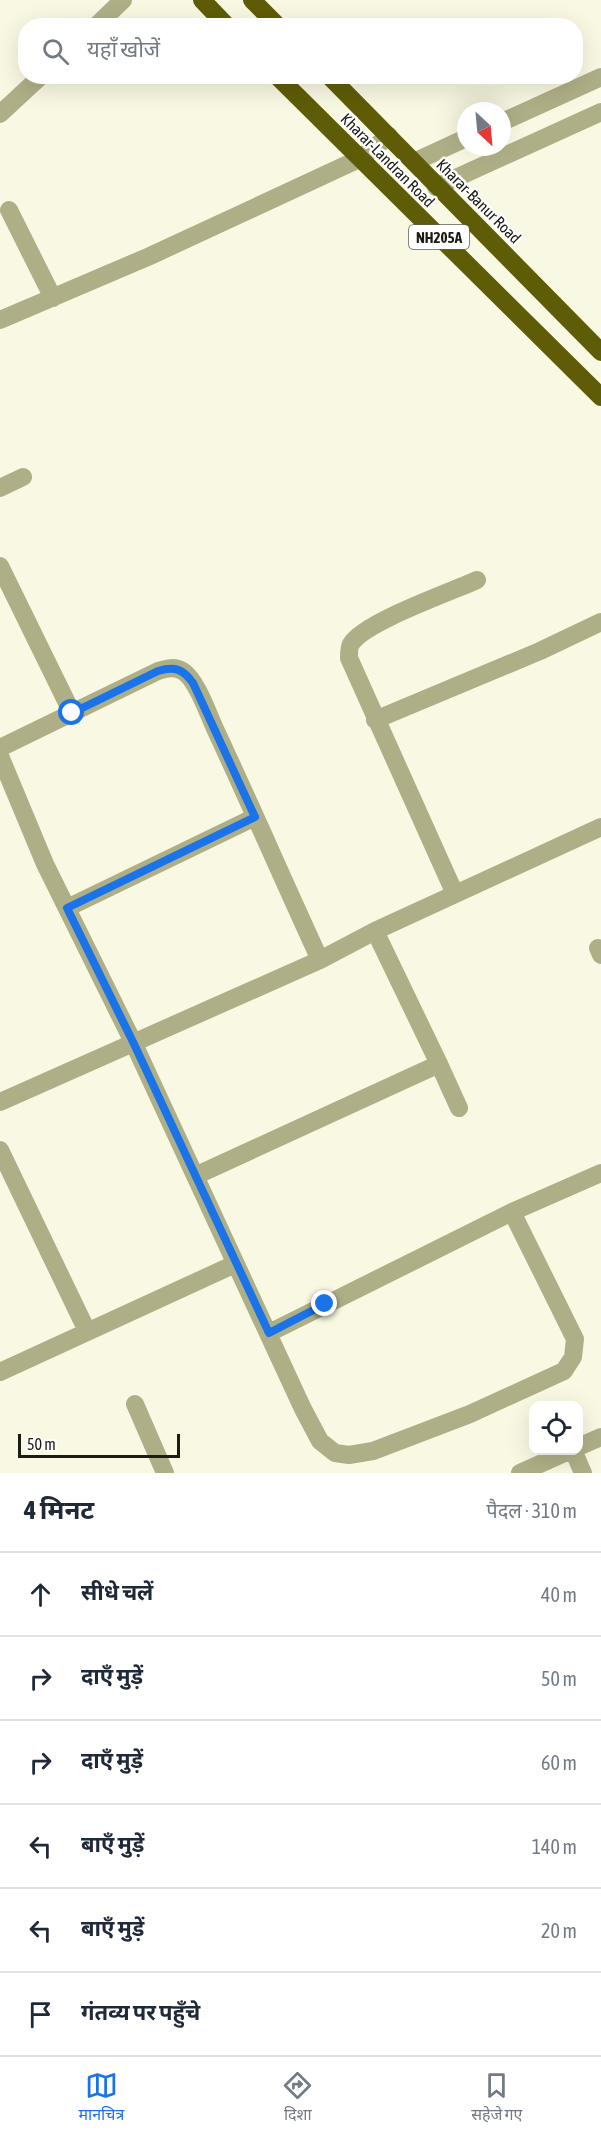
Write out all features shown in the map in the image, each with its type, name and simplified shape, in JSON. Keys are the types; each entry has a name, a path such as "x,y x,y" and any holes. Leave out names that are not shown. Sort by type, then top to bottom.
{"highway":[{"path":"202,0 219,18"},
{"path":"252,0 270,18"},
{"name":"Kharar-Landran Road","path":"285,84 601,397"},
{"name":"Kharar-Banur Road","path":"337,84 601,352"}],"street":[{"path":"104,18 123,0"},
{"path":"511,118 601,77"},
{"path":"0,114 32,84"},
{"path":"436,187 601,112"},
{"path":"0,320 150,256 359,159 389,136"},
{"path":"414,162 457,142"},
{"path":"9,210 53,298"},
{"path":"0,488 23,477"},
{"path":"0,566 72,713"},
{"path":"455,894 349,658 350,645 359,635 375,624 477,580"},
{"path":"375,720 540,651 601,622"},
{"path":"0,748 158,671 177,668 186,673 193,683 320,960"},
{"path":"0,756 45,864 134,1044 303,1409 320,1441 335,1453 349,1455 373,1451 470,1414 564,1371 573,1356 575,1339 512,1212"},
{"path":"67,908 255,817"},
{"path":"0,1102 320,960 375,931 601,827"},
{"path":"375,931 459,1108"},
{"path":"195,1176 439,1064"},
{"path":"0,1150 87,1332"},
{"path":"269,1333 512,1212 601,1173"},
{"path":"0,1372 235,1264"},
{"path":"135,1404 165,1473"},
{"path":"583,1445 601,1437"},
{"path":"520,1473 561,1455"},
{"path":"575,1455 584,1473"}],"route":[{"path":"72,713 158,671 177,668 186,673 193,683 255,817 67,908 134,1044 269,1333 325,1304"}]}
